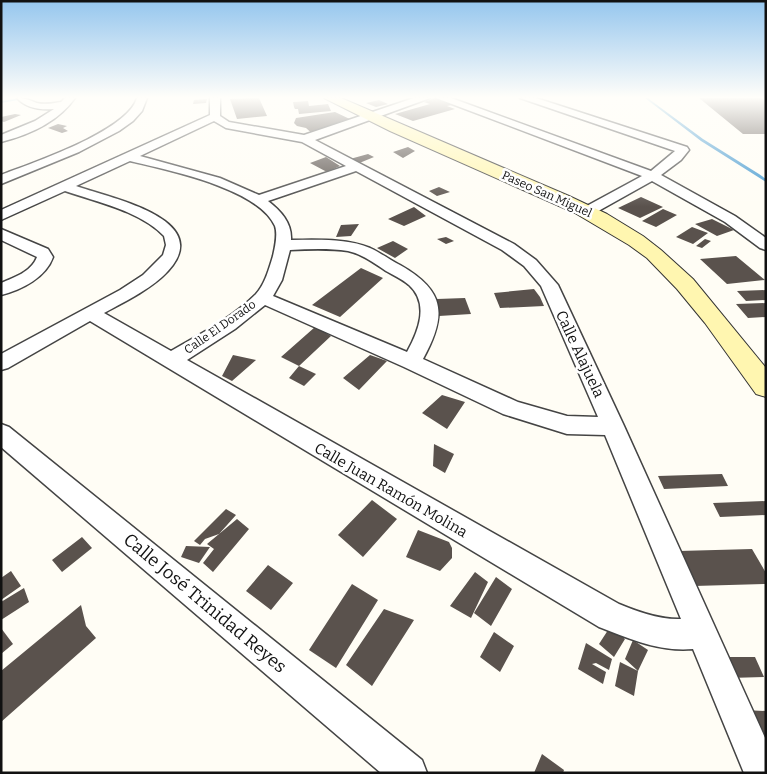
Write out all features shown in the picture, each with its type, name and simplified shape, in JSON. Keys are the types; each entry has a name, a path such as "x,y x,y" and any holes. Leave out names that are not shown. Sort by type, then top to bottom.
{"street":[{"path":"1,139 14,134"},
{"path":"1,180 75,149 103,134"},
{"path":"1,216 128,157 169,134"},
{"name":"Calle Alajuela","path":"277,134 305,139 354,167 508,247 530,263 549,284 613,426 762,773"},
{"path":"305,139 319,134"},
{"name":"Paseo San Miguel","path":"409,134 588,210 627,234 655,255 680,279 766,388"},
{"path":"540,134 651,175 730,219 766,245"},
{"path":"588,210 651,175 671,162 683,150 635,134"},
{"name":"Calle El Dorado","path":"128,157 206,177 234,188 271,210 282,226 284,245 277,270 262,298 170,361"},
{"path":"257,200 354,167"},
{"path":"1,363 132,290 155,274 169,259 174,247 172,235 164,226 150,218 64,187"},
{"path":"1,234 42,252 44,257 44,263 39,269 1,290"},
{"path":"284,245 345,246 358,249 372,254 415,282 424,294 430,307 430,321 426,335 411,362"},
{"path":"262,298 411,362 511,408 567,425 613,426"},
{"name":"Calle Juan Ramón Molina","path":"90,313 610,616 638,628 674,636 703,633"},
{"name":"Calle José Trinidad Reyes","path":"1,433 409,773"}],"building":[{"path":"408,147 415,151 403,158 393,152"},
{"path":"368,154 374,157 357,164 350,159"},
{"path":"326,157 340,166 327,172 310,163"},
{"path":"439,187 450,192 437,196 429,191"},
{"path":"641,197 663,207 640,218 618,208"},
{"path":"414,207 426,216 404,226 388,219"},
{"path":"663,209 677,215 656,227 642,221"},
{"path":"712,219 734,230 717,236 695,224"},
{"path":"359,224 351,236 336,237 341,225"},
{"path":"692,227 708,233 693,244 676,237"},
{"path":"446,237 454,241 446,244 437,239"},
{"path":"705,239 711,241 702,248 696,246"},
{"path":"393,241 408,249 395,258 377,248"},
{"path":"736,256 765,280 727,284 700,259"},
{"path":"361,268 383,278 340,317 312,305"},
{"path":"534,289 544,306 500,308 494,293"},
{"path":"766,290 766,300 746,301 737,291"},
{"path":"465,298 471,314 439,316 437,299"},
{"path":"766,303 766,317 748,318 736,304"},
{"path":"315,327 331,336 299,366 281,357"},
{"path":"233,355 256,360 232,381 222,376"},
{"path":"370,355 387,361 359,390 343,378"},
{"path":"299,366 316,374 304,386 289,378"},
{"path":"442,395 465,402 447,429 422,413"},
{"path":"434,444 454,454 445,473 433,466"},
{"path":"722,474 728,486 664,489 658,476"},
{"path":"372,500 397,519 363,557 338,535"},
{"path":"766,501 766,515 720,517 713,503"},
{"path":"226,509 236,515 219,534 205,539 200,545 194,541"},
{"path":"237,519 249,529 213,572 203,563 214,549 207,544"},
{"path":"418,530 449,542 452,548 452,558 440,571 406,557"},
{"path":"82,537 92,548 62,572 52,560"},
{"path":"186,546 210,547 199,563 181,557"},
{"path":"752,549 766,573 766,584 694,586 679,551"},
{"path":"268,565 293,583 271,610 246,591"},
{"path":"11,571 21,586 1,600 1,578"},
{"path":"475,572 488,582 471,618 450,606"},
{"path":"496,577 512,589 491,626 474,613"},
{"path":"352,584 378,600 336,668 309,650"},
{"path":"24,588 29,602 1,620 1,602"},
{"path":"81,605 86,626 96,638 1,722 1,671"},
{"path":"384,609 414,620 372,686 346,665"},
{"path":"610,627 625,639 614,657 599,644"},
{"path":"1,628 13,644 1,654"},
{"path":"494,632 514,646 500,672 480,657"},
{"path":"633,640 648,650 638,671 625,659"},
{"path":"586,643 612,659 609,670 596,663 592,664 606,672 603,684 578,669"},
{"path":"720,657 755,657 764,677 729,678"},
{"path":"620,662 638,671 634,696 615,686"},
{"path":"743,710 766,711 766,738 753,738"},
{"path":"542,754 564,770 563,773 534,773"}],"waterway":[{"path":"694,134 766,181"}]}
